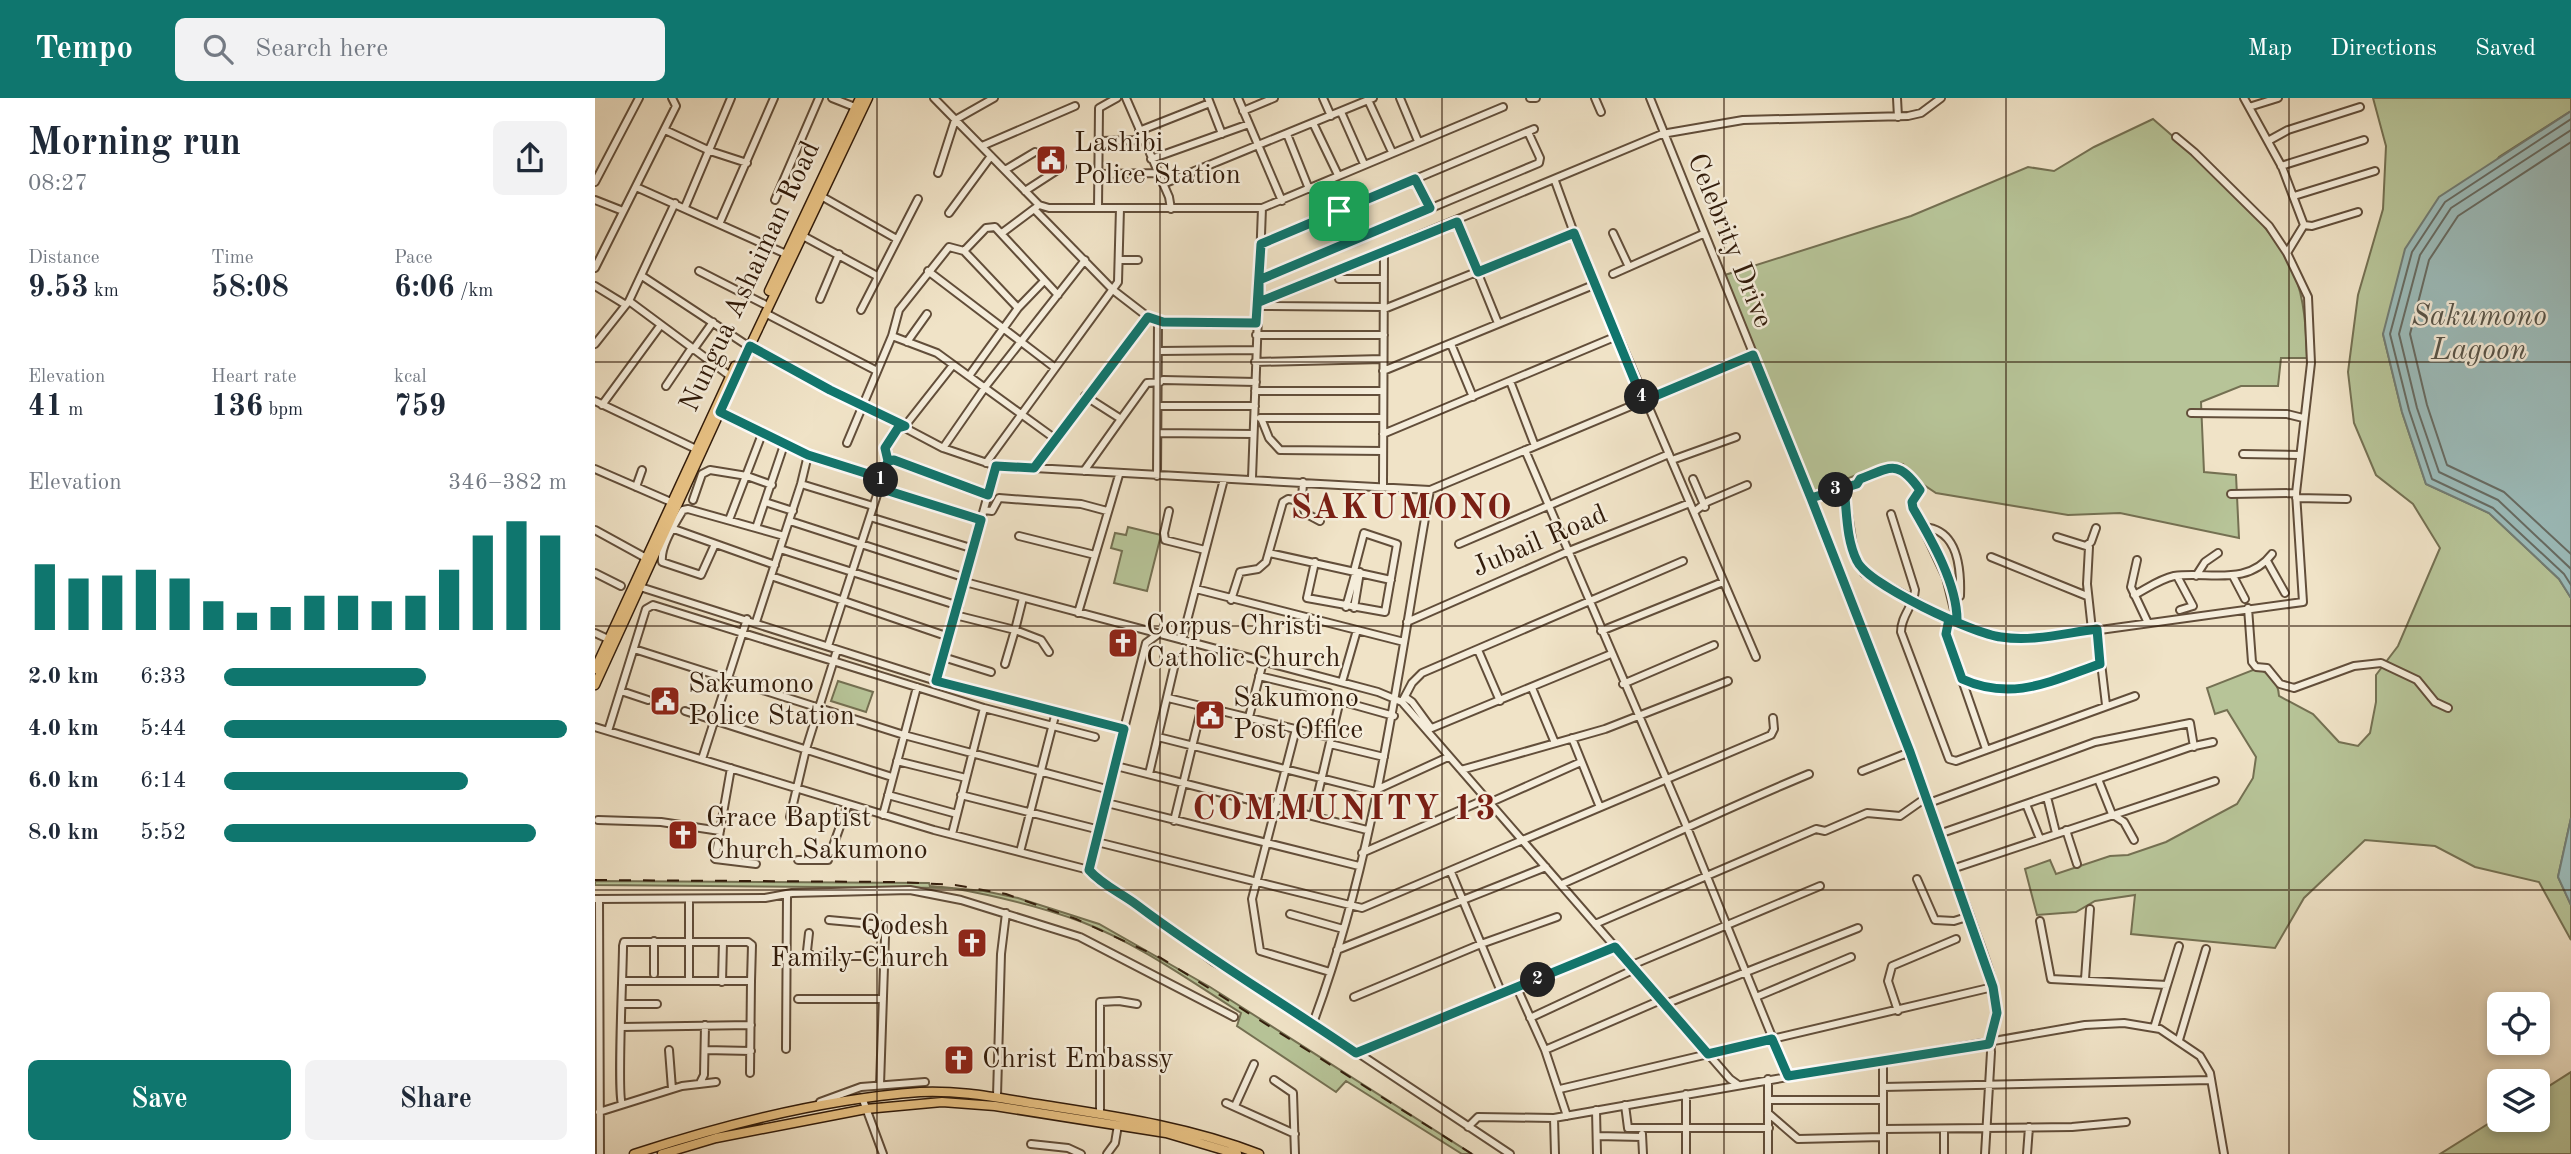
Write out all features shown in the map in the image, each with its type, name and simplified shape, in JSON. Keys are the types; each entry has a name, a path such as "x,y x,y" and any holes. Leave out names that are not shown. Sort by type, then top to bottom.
{"main road":[{"name":"Nungua Ashaiman Road","path":"764,308 803,236 859,109 860,98"},
{"name":"Nungua Ashaiman Road","path":"680,491 720,412 786,254 859,109 868,98"},
{"name":"Nungua Ashaiman Road","path":"595,685 636,585 670,528 680,491 701,437 748,345"},
{"path":"595,669 636,585 671,502 680,491"},
{"path":"634,1154 742,1122 921,1092 1100,1113 1201,1133 1259,1154"},
{"path":"662,1154 716,1138 866,1109 920,1102 996,1101 1198,1140 1237,1154"}],"street":[{"path":"595,182 639,98"},
{"path":"595,268 676,106 672,98"},
{"path":"685,207 731,98"},
{"path":"720,222 774,98"},
{"path":"775,200 819,98"},
{"path":"832,98 859,109"},
{"path":"934,98 1025,191 1036,207 1113,290 1148,317 1158,321 1256,323"},
{"path":"938,173 955,120 993,98"},
{"path":"1098,208 1099,108 1117,98"},
{"path":"1126,98 1171,209"},
{"path":"1238,98 1282,201"},
{"path":"1323,98 1331,116"},
{"path":"1400,98 1418,141"},
{"path":"1530,98 1536,98"},
{"path":"1595,98 1601,112"},
{"name":"Celebrity Drive","path":"1650,98 1662,134 1811,498 1910,752 1993,987 1997,1013 1989,1044 1991,1052 1985,1154"},
{"path":"1897,98 1898,117"},
{"path":"1259,304 1662,134 1743,120 1898,117 1921,113 1941,98"},
{"path":"2244,98 2281,166 2304,225"},
{"path":"2249,107 2279,98"},
{"path":"1243,111 1270,99"},
{"path":"1163,184 1371,99 1392,152"},
{"path":"1139,131 1209,100 1222,134"},
{"path":"982,146 1075,106"},
{"path":"1002,233 1036,207 1262,208 1503,107"},
{"path":"2268,141 2288,130 2360,107"},
{"path":"1341,112 1364,164"},
{"path":"1313,123 1338,175"},
{"path":"1150,159 1249,124"},
{"path":"665,130 710,151 747,163"},
{"path":"1259,280 1539,163 1540,158 1531,130 1261,244"},
{"path":"1287,134 1308,189"},
{"path":"1844,488 1849,532 1857,562 1872,579 1949,619 2002,638 2042,638 2303,602 2296,495 2311,363 2308,297 2287,253 2265,222 2195,152 2176,137"},
{"path":"1099,141 1143,140"},
{"path":"2281,166 2364,140"},
{"path":"1005,170 1035,152"},
{"path":"949,213 991,156"},
{"path":"1025,191 1062,167"},
{"path":"2294,196 2375,171"},
{"path":"1099,174 1157,173"},
{"path":"1415,179 1430,208"},
{"path":"1555,181 1643,401 1671,457 1756,657"},
{"path":"636,187 720,222 786,254"},
{"path":"821,196 895,238"},
{"path":"861,310 895,238 918,199"},
{"path":"595,200 623,211"},
{"path":"595,344 628,303 675,203"},
{"path":"986,463 1021,411 1118,282 1120,208"},
{"path":"1262,208 1255,350 1255,406 1258,418 1272,443 1280,450 1383,452"},
{"path":"2304,225 2312,226 2358,212"},
{"path":"1457,222 1498,323"},
{"path":"2287,253 2304,225"},
{"path":"964,251 986,228 995,227 1058,295"},
{"path":"1259,304 1384,308 1574,233"},
{"path":"1613,233 1629,267"},
{"path":"1613,274 1703,234"},
{"path":"803,236 877,276"},
{"path":"847,443 875,370 892,336 899,310 949,247 964,251 1018,308"},
{"path":"1383,487 1384,252"},
{"path":"820,299 839,254"},
{"path":"943,448 986,386 1085,260"},
{"path":"1119,260 1139,260"},
{"path":"699,271 875,370"},
{"path":"928,271 1004,326 1054,367"},
{"path":"642,276 748,345 943,448 996,466 1119,475 1224,480 1252,478 1430,490 1753,355"},
{"path":"1339,279 1384,279"},
{"path":"969,376 1018,308 1044,281"},
{"path":"1383,371 1596,284"},
{"path":"595,286 628,303 730,376"},
{"path":"907,342 927,314"},
{"path":"1034,468 1054,438 1148,317"},
{"path":"1157,476 1161,381 1158,321"},
{"path":"666,386 713,322"},
{"path":"660,326 598,403 696,449"},
{"path":"1256,335 1384,335"},
{"path":"892,336 924,346 986,386 1054,438"},
{"path":"1383,434 1618,336"},
{"path":"1451,344 1473,397"},
{"path":"1159,351 1255,350"},
{"path":"1255,362 1318,363 1384,359"},
{"path":"828,646 888,461 887,443 898,428 905,426 953,365"},
{"path":"1510,381 1535,446"},
{"path":"1084,471 1147,383 1256,382"},
{"path":"1255,391 1383,391"},
{"path":"1086,396 1121,419"},
{"path":"1159,406 1255,406"},
{"path":"720,412 808,455 881,478"},
{"path":"2191,414 2287,414 2303,418"},
{"path":"1258,418 1383,418"},
{"path":"1252,478 1253,434 1258,418"},
{"path":"1158,433 1253,434"},
{"path":"729,520 762,434"},
{"path":"1459,544 1671,457 1736,437"},
{"path":"756,528 784,445"},
{"path":"1525,450 1623,684 1686,825 1725,927 1788,1076"},
{"path":"2243,454 2299,455"},
{"path":"756,622 790,521 808,455"},
{"path":"888,461 894,460 988,495"},
{"path":"936,681 996,466"},
{"path":"1811,498 1844,488 1893,466 1900,468 1920,490 1912,505 1946,577 1957,622"},
{"path":"595,469 671,502"},
{"path":"636,487 642,470"},
{"path":"693,500 702,474 710,470 747,476 772,485"},
{"path":"1078,613 1119,475"},
{"path":"1693,479 1705,507"},
{"path":"1182,640 1224,480"},
{"path":"1303,482 1302,501 1305,513 1320,521"},
{"path":"801,484 873,506"},
{"path":"1694,512 1705,507 1707,502 1747,485"},
{"path":"879,488 981,520"},
{"path":"1401,700 1406,621 1430,490"},
{"path":"2231,494 2347,499"},
{"path":"984,510 992,511 999,498 1081,504 1107,511"},
{"path":"1231,600 1238,574 1264,565 1283,502 1288,499 1302,501"},
{"path":"765,502 793,511"},
{"name":"Jubail Road","path":"1406,621 1569,551 1690,503"},
{"path":"715,544 704,573 698,575 661,559 670,528 683,510 688,509 784,537"},
{"path":"1169,511 1165,540 1205,550"},
{"path":"1891,514 1914,582 1913,601 1903,617 1901,632 1947,757 1956,761 2134,696"},
{"path":"870,517 974,549"},
{"path":"790,521 1023,598 1401,700 1429,729 1448,757 1737,1084"},
{"path":"1924,527 1936,529 1957,552 1960,560 1960,596"},
{"path":"670,528 775,565"},
{"path":"2096,528 2091,542 2087,545 2087,596 2106,705"},
{"path":"595,530 646,558"},
{"path":"1315,562 1307,598 1346,607 1385,612 1397,544 1366,533 1362,537 1354,608"},
{"path":"1019,536 1095,555"},
{"path":"2057,537 2087,545"},
{"path":"781,549 958,606"},
{"path":"1269,552 1391,580"},
{"path":"2196,576 2205,562 2218,553"},
{"path":"2134,595 2177,576 2233,576 2267,561 2272,554"},
{"path":"1991,557 2087,596"},
{"path":"2137,560 2131,584 2148,623"},
{"path":"1313,1023 1349,905 1394,716 1401,700 1422,673 1683,561"},
{"path":"2267,561 2285,593"},
{"path":"1346,607 1357,572"},
{"path":"595,573 621,586"},
{"path":"771,576 949,637"},
{"path":"2177,576 2193,606 2180,610"},
{"path":"2233,576 2245,599"},
{"path":"1601,632 1723,582"},
{"path":"636,585 936,681 1124,729"},
{"path":"1196,589 1404,642"},
{"path":"1005,664 1023,598"},
{"path":"608,731 646,609 651,605 917,688 1095,737"},
{"path":"2248,608 2252,662 2256,667 2267,668 2285,687 2294,688 2354,666 2381,663 2417,680 2435,702 2448,708"},
{"path":"955,615 1015,630 1041,640 1049,652"},
{"path":"702,758 747,619"},
{"path":"1949,619 1946,634 1986,749"},
{"path":"1342,682 1357,630"},
{"path":"595,633 608,639"},
{"path":"1089,870 1146,643 1157,635"},
{"path":"1623,684 1714,645"},
{"path":"634,649 904,735 1110,790"},
{"path":"790,817 806,750 837,650"},
{"path":"1478,650 1500,701"},
{"path":"1429,729 1611,654"},
{"path":"943,657 991,672"},
{"path":"1149,774 1177,659"},
{"path":"1249,717 1263,662"},
{"path":"1962,679 1994,688 2027,690 2100,664"},
{"path":"1259,676 1329,693"},
{"path":"1461,770 1639,717 1728,681"},
{"path":"884,815 917,688"},
{"path":"1532,688 1555,743"},
{"path":"621,691 648,700"},
{"path":"1168,698 1296,729 1384,757"},
{"path":"1313,815 1341,702 1394,716"},
{"path":"1174,821 1202,706"},
{"path":"951,834 985,708"},
{"path":"685,711 893,777"},
{"path":"1020,852 1056,712"},
{"path":"1097,842 1366,907 1523,841 1599,805 1771,736 1774,729 1773,718"},
{"path":"1595,924 1815,829 1825,831 1867,813 1900,816 1928,800 2111,737 2190,723 2193,747"},
{"path":"595,727 884,815 1089,870 1097,880 1124,895 1214,962 1313,1023 1510,1154"},
{"path":"1296,729 1252,905 1260,951 1330,972"},
{"path":"1158,737 1376,791 1448,757"},
{"path":"1572,738 1599,805"},
{"path":"1939,834 2213,742"},
{"path":"1862,771 1910,752"},
{"path":"897,761 966,778"},
{"path":"1362,853 1581,762"},
{"path":"1116,766 1367,830"},
{"path":"731,768 715,859 756,863"},
{"path":"1562,884 1625,857 1686,825 1809,774"},
{"path":"2098,779 2112,814 2125,822 2134,840"},
{"path":"1952,869 2215,781"},
{"path":"888,795 957,814"},
{"path":"961,795 1100,830"},
{"path":"2047,797 2056,833"},
{"path":"1107,803 1359,866"},
{"path":"797,860 828,860 848,804"},
{"path":"2026,804 2040,839"},
{"path":"598,820 661,822 720,831"},
{"path":"2066,830 2077,863"},
{"path":"1337,950 1464,902 1546,867"},
{"path":"1451,872 1502,994"},
{"path":"1917,879 1935,919 1954,921 1970,916"},
{"path":"1530,1018 1633,967 1820,886"},
{"path":"600,1154 597,899 687,900 792,893 910,890 961,900 1080,937 1234,1017"},
{"path":"786,1049 787,895"},
{"path":"687,900 687,981"},
{"path":"2085,979 2090,909"},
{"path":"996,1101 1000,954 1006,913"},
{"path":"1290,914 1342,929"},
{"path":"1354,997 1481,944 1557,917"},
{"path":"829,920 883,925 880,1085"},
{"path":"2040,921 2052,979 2167,985"},
{"path":"1545,1050 1663,1002 1746,974 1858,929"},
{"path":"809,933 807,951 812,956 884,956"},
{"path":"1898,1011 1888,981 1892,966 1956,939"},
{"path":"654,941 654,974"},
{"path":"622,1104 624,942 751,942 750,1073"},
{"path":"722,982 723,942"},
{"path":"2154,1028 2179,946"},
{"path":"1356,1053 1615,947"},
{"path":"2179,1041 2206,949"},
{"path":"1756,997 1851,957"},
{"path":"622,981 751,981"},
{"path":"1560,1089 1993,987"},
{"path":"1517,988 1545,1050 1567,1116"},
{"path":"798,999 883,999"},
{"path":"1100,1113 1100,1002 1119,1000 1137,1004"},
{"path":"623,1004 657,1004"},
{"path":"1468,1127 1478,1117 1555,1118 1737,1084 1989,1044 2085,1025 2124,1023 2154,1028 2179,1041 2207,1064 2224,1154"},
{"path":"701,1083 704,1075 705,1025"},
{"path":"622,1027 751,1025"},
{"path":"669,1050 672,1089"},
{"path":"705,1050 751,1051"},
{"path":"1883,1060 1883,1154"},
{"path":"1235,1106 1254,1064"},
{"path":"1768,1079 1768,1154"},
{"path":"1274,1080 1292,1090 1295,1154"},
{"path":"1883,1087 2211,1080"},
{"path":"599,1112 672,1089 716,1082"},
{"path":"820,1107 820,1102 848,1090 925,1082"},
{"path":"1686,1094 1686,1154"},
{"path":"863,1100 883,1154"},
{"path":"1768,1100 1883,1100"},
{"path":"1226,1103 1295,1134"},
{"path":"1625,1105 1627,1136"},
{"path":"1596,1110 1597,1154"},
{"path":"1768,1114 1798,1139 1883,1137"},
{"path":"1555,1118 1555,1154"},
{"path":"1883,1129 1986,1129 2126,1122"},
{"path":"1107,1154 1115,1143 1118,1125"},
{"path":"2027,1154 2029,1127"},
{"path":"1628,1128 1769,1128"},
{"path":"1642,1129 1643,1154"},
{"path":"1944,1129 1944,1154"},
{"path":"1597,1136 1642,1137"},
{"path":"1031,1144 1049,1150 1068,1148 1081,1154"}],"green space":[{"path":"2373,98 2571,98 2571,111 2499,157 2383,334 2402,412 2426,484 2489,513 2559,579 2571,598 2571,818 2558,877 2571,905 2571,940 2539,882 2475,867 2435,846 2365,840 2304,898 2275,948 2131,934 2135,895 2095,901 2076,912 2037,915 2025,869 2050,860 2056,874 2110,856 2128,855 2166,842 2237,804 2253,778 2256,757 2227,710 2215,714 2207,688 2258,668 2273,679 2279,696 2313,714 2339,742 2358,746 2370,733 2376,702 2376,675 2398,646 2440,548 2413,504 2376,475 2354,423 2348,372 2358,295 2383,209 2386,146"},
{"path":"2153,119 2251,211 2283,253 2301,294 2307,358 2281,358 2278,386 2241,386 2201,402 2204,472 2236,475 2239,538 2120,513 2068,515 1936,493 1915,479 1903,464 1888,463 1812,492 1725,275 1911,216 2028,167 2054,171 2094,147"},
{"path":"1128,527 1161,535 1147,591 1114,583 1122,551 1111,548 1115,533 1126,535"},
{"path":"838,681 873,692 866,712 831,701"},
{"path":"595,881 929,883 930,886 952,888 595,885"},
{"path":"952,888 1018,898 1099,924 1210,987 1472,1154 1462,1154 1346,1081 1336,1092 1237,1026 1241,1013 1124,941 1050,911"},
{"path":"2571,1072 2571,1154 2440,1154 2487,1125 2487,1132 2550,1132 2550,1085"}],"water":[{"name":"Sakumono Lagoon","path":"2571,111 2571,598 2559,579 2489,513 2426,484 2402,412 2383,334 2405,249 2439,197"},
{"path":"2571,818 2571,905 2558,877"}],"railway":[{"path":"595,880 899,882 955,885 1006,894 1076,919 1161,958 1472,1154"}],"place":[{"name":"Lashibi Police Station","path":"1051,160"},
{"name":"Corpus Christi Catholic Church","path":"1123,643"},
{"name":"Sakumono Police Station","path":"665,701"},
{"name":"Sakumono Post Office","path":"1210,715"},
{"name":"Grace Baptist Church Sakumono","path":"683,835"},
{"name":"Qodesh Family Church","path":"972,943"},
{"name":"Christ Embassy","path":"959,1060"}],"district":[{"name":"SAKUMONO","path":"1402,508"},
{"name":"COMMUNITY 13","path":"1345,809"}],"route":[{"path":"1339,211 1261,244 1256,323 1193,324 1163,322 1148,317 1054,438 1034,468 996,466 988,495 894,460 888,461 881,478 808,455 720,412 750,346 830,390 905,426 898,428 887,443 885,448 888,461 879,488 981,520 936,681 1124,729 1089,870 1097,880 1124,895 1214,962 1259,987 1356,1053 1615,947 1708,1054 1772,1039 1788,1076 1989,1044 1997,1013 1993,987 1970,916 1845,581 1811,498 1844,488 1849,532 1857,562 1864,573 1887,587 1957,622 1975,631 2002,638 2042,638 2097,629 2100,664 2027,690 1994,688 1962,679 1946,634 1949,619 1957,622 1956,610 1946,577 1913,508 1912,502 1920,493 1914,482 1900,468 1893,466 1860,479 1857,484 1811,498 1753,355 1643,401 1574,233 1478,272 1457,222 1259,302 1259,280 1430,208 1415,179 1339,211"}]}
